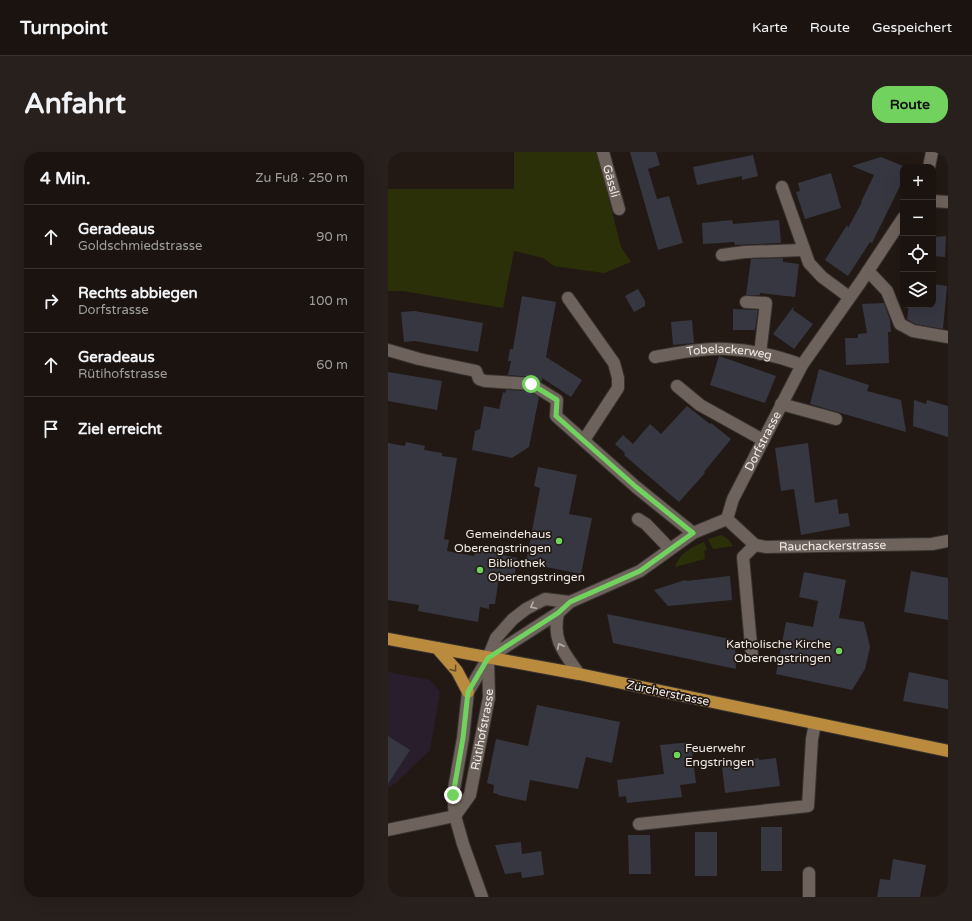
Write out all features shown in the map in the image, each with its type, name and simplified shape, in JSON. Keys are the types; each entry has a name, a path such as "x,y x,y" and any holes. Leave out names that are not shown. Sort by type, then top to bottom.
{"main road":[{"name":"Zürcherstrasse","path":"388,638 579,674 948,751"},
{"path":"437,648 457,671 468,692"}],"street":[{"name":"Gässli","path":"603,152 620,209"},
{"path":"929,164 932,152"},
{"path":"782,187 809,263 822,276 849,297"},
{"path":"936,201 948,202"},
{"name":"Dorfstrasse","path":"727,519 734,499 802,365 900,223"},
{"path":"722,255 745,252 804,250"},
{"path":"868,271 886,291 900,324 913,331 948,337"},
{"path":"568,298 614,363 618,378 618,388 584,440"},
{"path":"746,302 766,303 760,354"},
{"name":"Tobelackerweg","path":"655,357 688,351 726,349 778,357 802,365"},
{"path":"388,350 476,371 479,379 485,381 531,384 557,400 556,416 636,487 693,533"},
{"path":"676,386 700,405 763,440"},
{"path":"781,404 836,419"},
{"path":"638,519 646,524 670,549"},
{"path":"488,658 558,613 570,602 640,571 693,533 727,519 754,545 743,558 752,656"},
{"name":"Rauchackerstrasse","path":"754,545 932,544 948,541"},
{"path":"488,658 496,638 513,619 526,609 545,599 570,602"},
{"path":"558,613 555,625 561,649 579,674"},
{"name":"Rütihofstrasse","path":"455,816 453,795 463,738 468,692 488,658"},
{"name":"Rütihofstrasse","path":"455,816 470,795 489,697 488,658"},
{"path":"639,824 808,806 812,739 815,724"},
{"path":"388,830 455,816 463,844 482,897"},
{"path":"809,873 809,897"}],"shaded area":[{"path":"388,672 430,680 440,692 430,750 397,782 388,788"}],"green space":[{"path":"514,152 597,152 621,247 631,262 604,273 554,266 543,258 514,251 503,308 403,291 388,291 388,189 514,189"},
{"path":"721,535 728,539 733,546 713,549 708,539"},
{"path":"704,542 707,550 704,551 705,559 675,567 686,551"}],"building":[{"path":"630,152 656,152 660,165 648,169 657,199 669,196 683,243 658,250"},
{"path":"753,155 758,176 742,180 742,176 697,185 693,167"},
{"path":"881,157 900,165 900,186 872,243 870,242 848,276 825,260 847,225 848,228 874,175 852,166"},
{"path":"831,173 841,208 805,219 796,192 800,191 798,183"},
{"path":"732,220 733,224 779,220 781,243 735,245 734,242 703,244 702,223"},
{"path":"946,236 945,257 936,256 936,237"},
{"path":"783,258 783,262 799,264 795,297 760,293 760,295 746,295 751,259"},
{"path":"936,284 947,286 943,329 915,324 907,319 909,308 936,308"},
{"path":"638,289 645,301 645,306 634,312 625,296"},
{"path":"522,296 556,302 546,357 582,380 571,397 542,378 542,382 532,377 508,375 511,361 508,361 510,349 513,349"},
{"path":"884,303 890,320 891,332 888,332 889,363 846,365 845,338 858,338 858,334 867,333 862,304"},
{"path":"794,306 793,310 813,324 794,349 773,334"},
{"path":"733,309 758,310 755,330 733,330"},
{"path":"415,311 483,323 478,352 415,341 404,342 401,312"},
{"path":"692,320 694,343 673,345 671,322"},
{"path":"719,356 776,376 765,403 710,385"},
{"path":"819,369 869,385 867,391 901,400 906,432 810,404"},
{"path":"388,372 442,381 437,410 388,401"},
{"path":"506,390 529,391 539,397 529,447 512,458 472,450 475,431 480,429 484,406 499,409 503,392 505,393"},
{"path":"914,400 926,404 927,400 948,406 948,437 913,426"},
{"path":"687,406 731,439 704,472 705,473 679,502 624,455 625,453 615,444 623,435 633,444 650,424 661,434"},
{"path":"406,442 425,446 424,450 442,453 442,456 457,458 444,539 449,540 447,551 474,556 476,549 517,558 514,580 499,577 495,604 489,604 489,609 480,607 478,622 418,611 419,605 388,600 388,443 405,446"},
{"path":"808,443 815,503 837,499 839,514 848,513 850,526 801,535 794,489 781,491 775,448"},
{"name":"Gemeindehaus Oberengstringen","path":"538,467 577,475 569,514 592,518 581,574 526,563 540,488 534,486"},
{"path":"911,571 948,578 948,620 904,612"},
{"name":"Katholische Kirche Oberengstringen","path":"804,572 846,580 839,618 864,622 870,647 865,669 852,690 776,674 786,622 813,627 818,601 799,597"},
{"path":"730,576 732,600 668,606 654,590 685,580"},
{"path":"607,614 735,640 736,669 613,643"},
{"path":"909,672 948,680 948,709 903,701"},
{"path":"537,705 620,722 612,763 586,757 578,789 530,780 526,801 493,793 494,785 487,783 496,739 528,746"},
{"path":"388,736 410,750 388,784"},
{"path":"691,742 696,783 680,785 682,797 627,803 626,796 619,797 617,780 664,774 660,745"},
{"path":"759,758 759,760 776,758 780,786 725,793 722,766 739,764 738,761"},
{"path":"761,827 782,827 782,871 761,871"},
{"path":"695,832 717,832 717,876 695,876"},
{"path":"628,835 650,835 651,874 629,874"},
{"path":"521,842 522,854 541,851 544,875 522,878 521,872 505,874 495,845"},
{"path":"893,859 926,865 920,897 877,897 880,879 890,880"}],"place":[{"name":"Gemeindehaus Oberengstringen","path":"559,541"},
{"name":"Bibliothek Oberengstringen","path":"480,570"},
{"name":"Katholische Kirche Oberengstringen","path":"839,651"},
{"name":"Feuerwehr Engstringen","path":"677,755"}],"route":[{"path":"453,795 463,738 468,692 488,658 558,613 570,602 640,571 693,533 636,487 556,416 557,400 531,384"}]}
